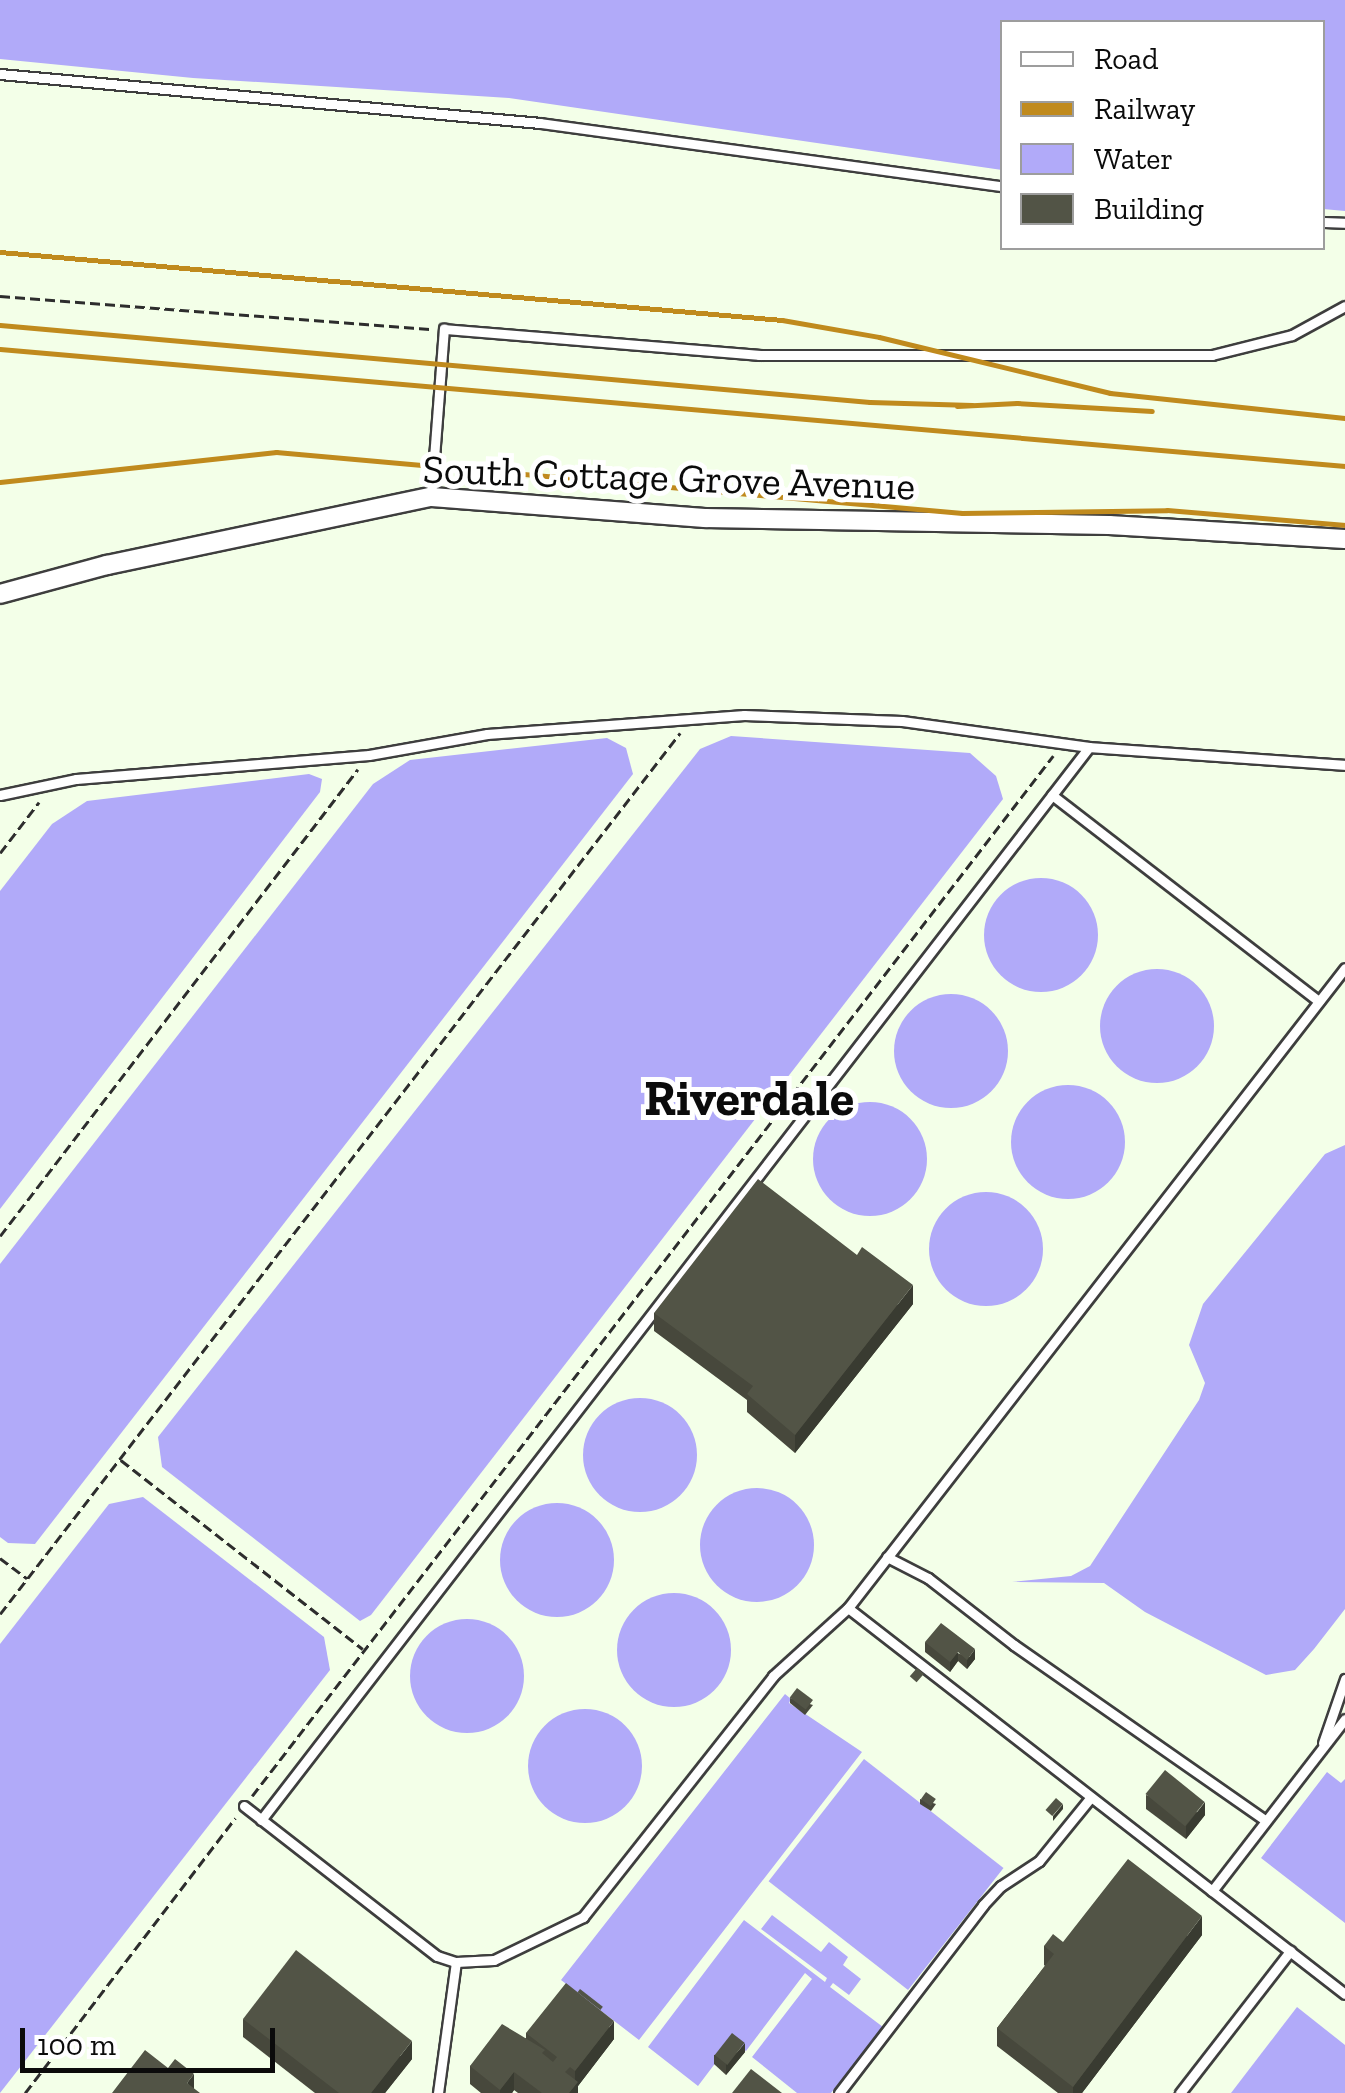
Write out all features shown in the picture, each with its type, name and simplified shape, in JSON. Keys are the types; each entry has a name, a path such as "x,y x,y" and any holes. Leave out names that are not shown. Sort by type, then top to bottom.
{"street":[{"name":"South Cottage Grove Avenue","path":"0,594 107,565 431,497 705,518 1109,525 1345,539"}],"lane":[{"path":"0,74 540,123 1000,186"},
{"path":"431,497 444,330 758,355 1212,355 1292,335 1345,306"},
{"path":"0,795 54,782 369,754 487,734 809,714 902,721 1089,747 1345,765"},
{"path":"261,1820 1089,747"},
{"path":"1052,795 1319,1001"},
{"path":"244,1806 418,1944 456,1962 494,1960 550,1937 583,1917 773,1676 848,1608 1345,968"},
{"path":"888,1557 928,1578 1014,1644 1266,1822"},
{"path":"848,1608 1345,1994"},
{"path":"1321,1750 1345,1679"},
{"path":"1212,1891 1345,1719"},
{"path":"839,2093 982,1905 1001,1886 1039,1861 1091,1797"},
{"path":"1180,2093 1290,1951"},
{"path":"438,2093 456,1962"}],"path":[{"path":"0,296 444,330"},
{"path":"0,1614 691,719"},
{"path":"24,2093 1064,744"},
{"path":"0,1236 369,754"},
{"path":"0,853 54,782"},
{"path":"120,1460 365,1650"},
{"path":"0,1558 27,1578"}],"water":[{"path":"0,0 1345,0 1345,211 1325,209 1325,20 1000,20 1000,170 509,98 193,78 0,59"},
{"path":"731,736 970,753 996,776 1003,799 371,1615 360,1621 162,1467 158,1437 700,749"},
{"path":"607,738 626,748 633,774 35,1544 8,1543 0,1537 0,1264 373,784 410,760"},
{"path":"309,774 322,779 320,792 0,1209 0,891 52,824 87,801"},
{"path":"1041,878 1063,882 1082,894 1094,913 1098,935 1094,957 1082,976 1063,988 1041,992 1019,988 1000,976 988,957 984,935 988,913 1000,894 1019,882"},
{"path":"1157,969 1189,978 1205,994 1214,1026 1205,1058 1189,1074 1157,1083 1125,1074 1109,1058 1100,1026 1109,994 1125,978"},
{"path":"951,994 983,1003 999,1019 1008,1051 999,1083 983,1099 951,1108 919,1099 903,1083 894,1051 903,1019 919,1003"},
{"path":"1068,1085 1100,1094 1116,1110 1125,1142 1116,1174 1100,1190 1068,1199 1036,1190 1020,1174 1011,1142 1020,1110 1036,1094"},
{"path":"870,1102 902,1111 918,1127 927,1159 918,1191 902,1207 870,1216 838,1207 822,1191 813,1159 822,1127 838,1111"},
{"path":"1345,1145 1345,1609 1295,1670 1266,1675 1145,1612 1104,1583 1012,1582 1071,1576 1090,1566 1199,1400 1205,1383 1189,1345 1203,1304 1325,1154"},
{"path":"986,1192 1008,1196 1027,1208 1039,1227 1043,1249 1039,1271 1027,1290 1008,1302 986,1306 964,1302 945,1290 933,1271 929,1249 933,1227 945,1208 964,1196"},
{"path":"640,1398 662,1402 680,1415 693,1433 697,1455 693,1477 680,1495 662,1508 640,1512 618,1508 600,1495 587,1477 583,1455 587,1433 600,1415 618,1402"},
{"path":"757,1488 789,1497 805,1513 814,1545 805,1577 789,1593 757,1602 725,1593 709,1577 700,1545 709,1513 725,1497"},
{"path":"143,1497 324,1637 330,1670 0,2093 0,1644 109,1504"},
{"path":"557,1503 579,1507 597,1520 610,1538 614,1560 610,1582 597,1600 579,1613 557,1617 535,1613 517,1600 504,1582 500,1560 504,1538 517,1520 535,1507"},
{"path":"674,1593 706,1602 722,1618 731,1650 722,1682 706,1698 674,1707 642,1698 626,1682 617,1650 626,1618 642,1602"},
{"path":"467,1619 489,1623 507,1636 520,1654 524,1676 520,1698 507,1716 489,1729 467,1733 445,1729 427,1716 414,1698 410,1676 414,1654 427,1636 445,1623"},
{"path":"785,1694 791,1699 789,1703 862,1752 639,2040 561,1980"},
{"path":"585,1709 617,1718 633,1734 642,1766 633,1798 617,1814 585,1823 553,1814 537,1798 528,1766 537,1734 553,1718"},
{"path":"864,1759 1003,1868 908,1990 769,1881"},
{"path":"1327,1772 1341,1783 1345,1779 1345,1923 1261,1858"},
{"path":"772,1915 821,1952 829,1942 848,1957 843,1965 861,1979 849,1995 833,1983 830,1987 883,2027 831,2093 797,2093 752,2057 812,1979 805,1973 746,2051 732,2041 698,2086 648,2047 744,1920 825,1982 827,1978 761,1929"},
{"path":"1297,2007 1345,2045 1345,2093 1231,2093"}],"building":[{"path":"758,1179 857,1255 862,1247 913,1285 795,1435 747,1394 753,1386 654,1313"},
{"path":"941,1623 975,1649 967,1660 958,1652 950,1662 925,1642"},
{"path":"917,1668 924,1674 917,1682 910,1676"},
{"path":"797,1688 813,1700 806,1710 790,1698"},
{"path":"1165,1770 1205,1802 1185,1826 1145,1794"},
{"path":"926,1792 936,1799 931,1806 921,1799"},
{"path":"1056,1798 1063,1804 1052,1816 1046,1810"},
{"path":"1128,1859 1202,1916 1073,2087 997,2028 1054,1954 1044,1946 1053,1934 1063,1942"},
{"path":"296,1950 412,2041 371,2093 339,2093 243,2019"},
{"path":"566,1983 614,2021 575,2071 570,2067 565,2072 578,2082 569,2093 542,2093 514,2072 500,2090 470,2066 502,2024 545,2050 542,2053 553,2062 557,2057 526,2033"},
{"path":"580,1989 603,2007 600,2010 578,1992"},
{"path":"732,2033 745,2043 727,2065 715,2055"},
{"path":"145,2050 168,2068 175,2059 194,2074 187,2083 200,2093 112,2093"},
{"path":"751,2069 782,2093 732,2093"}],"railway":[{"path":"0,252 782,320 879,337 1110,393 1345,418"},
{"path":"0,325 870,402 972,405"},
{"path":"0,349 1345,466"},
{"path":"957,406 1017,403 1152,411"},
{"path":"0,482 276,452 962,513 1167,510 1345,525"}],"district":[{"name":"Riverdale","path":"749,1099"}]}
